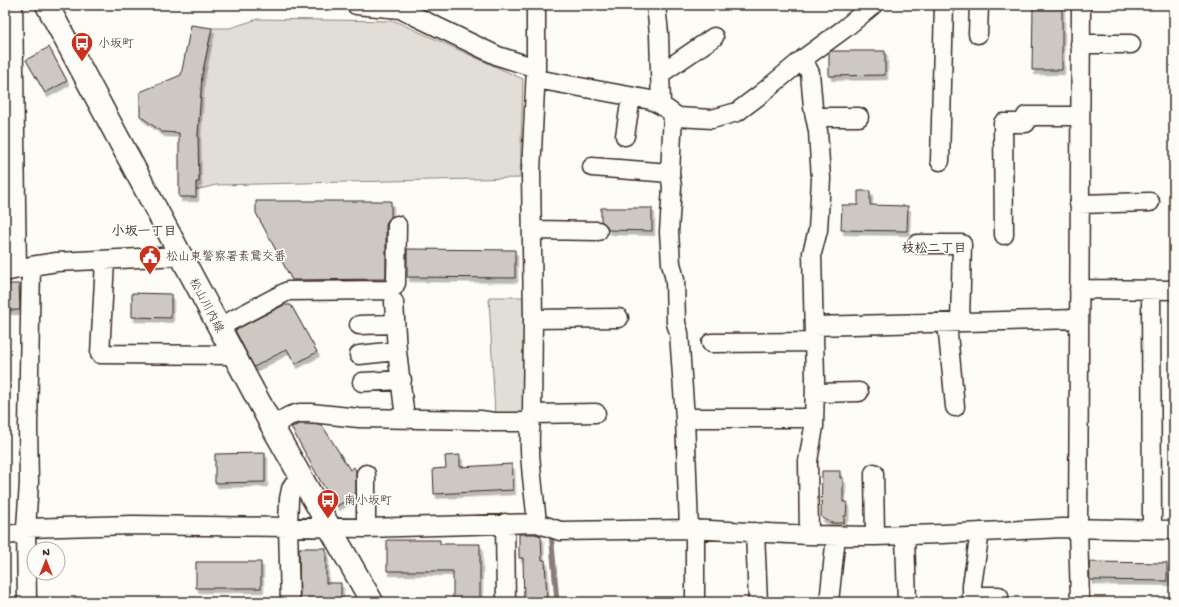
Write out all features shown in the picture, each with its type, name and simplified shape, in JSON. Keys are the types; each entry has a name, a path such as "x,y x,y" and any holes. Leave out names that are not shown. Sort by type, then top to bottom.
{"main road":[{"name":"松山川内線","path":"47,5 272,426 372,602"}],"street":[{"path":"13,5 18,269 28,427 29,483 26,530 27,602"},
{"path":"356,5 400,9 536,74 631,97 651,100 678,117 712,119 737,112 873,5"},
{"path":"536,5 536,74 531,172 533,319 531,462 536,523"},
{"path":"656,5 659,34 660,74 667,109 672,187 668,232 670,264 674,280 676,323 679,333 692,529 695,602"},
{"path":"940,161 944,5"},
{"path":"978,34 979,5"},
{"path":"1080,602 1078,528 1078,319 1081,5"},
{"path":"660,74 714,37"},
{"path":"1080,44 1131,44"},
{"path":"803,60 810,73 818,131 821,179 818,230 812,253 815,393 814,418 808,461 809,535"},
{"path":"625,136 631,97"},
{"path":"1004,235 1003,123 1026,123 1026,116 1080,116"},
{"path":"815,117 859,117"},
{"path":"592,166 670,173"},
{"path":"1079,204 1150,202"},
{"path":"219,327 288,291 388,290 394,287 396,283 397,224"},
{"path":"532,230 598,231"},
{"path":"917,244 962,244 954,322 955,407"},
{"path":"18,269 56,262 104,261 181,256"},
{"path":"104,261 100,354 234,355"},
{"path":"1079,289 1174,290"},
{"path":"1151,290 1152,530"},
{"path":"394,302 405,418"},
{"path":"533,319 619,318"},
{"path":"711,343 954,322 1078,319"},
{"path":"359,326 395,324"},
{"path":"359,355 398,351"},
{"path":"362,382 402,380"},
{"path":"815,393 859,392"},
{"path":"272,426 289,416 299,413 359,418 480,420 494,422 596,413"},
{"path":"685,418 814,418"},
{"path":"874,473 875,536"},
{"path":"366,474 366,528"},
{"path":"290,602 288,526 289,499 293,486 302,479"},
{"path":"5,534 26,530 133,525 366,528 505,523 536,523 560,531 692,529 836,536 875,536 1078,528 1174,530"},
{"path":"505,523 506,602"},
{"path":"755,532 758,602"},
{"path":"980,532 972,585 972,599 999,596"},
{"path":"905,535 907,602"},
{"path":"829,602 836,536"}],"shaded area":[{"path":"5,5 8,265 5,265"},
{"path":"258,19 395,21 523,79 520,178 216,185 196,190 196,182 199,181 198,134 202,75 212,28 230,28"},
{"path":"489,297 528,297 525,416 495,416"}],"building":[{"path":"1033,7 1062,7 1062,70 1032,70"},
{"path":"191,25 212,28 202,75 198,134 199,182 196,182 196,197 179,197 179,133 162,132 140,116 140,92 181,75"},
{"path":"49,47 67,81 45,93 26,60"},
{"path":"831,51 885,51 885,75 829,76 829,53"},
{"path":"858,191 870,191 870,205 908,206 907,231 841,230 842,205 858,205"},
{"path":"256,201 391,201 391,217 386,225 386,279 292,280 256,213"},
{"path":"601,208 652,208 652,231 608,230 607,226 601,221"},
{"path":"407,249 515,250 515,278 407,277"},
{"path":"5,284 19,284 20,310 5,310"},
{"path":"132,293 171,294 171,318 132,317"},
{"path":"284,305 291,305 317,352 295,364 287,349 254,367 235,330"},
{"path":"301,424 322,425 350,470 354,467 356,471 356,495 337,506 321,482 291,427"},
{"path":"265,453 265,482 215,483 215,454"},
{"path":"460,455 460,467 512,464 513,490 434,494 433,469 446,468 445,456"},
{"path":"822,471 840,471 840,478 843,478 843,502 847,502 844,523 832,523 821,517"},
{"path":"519,534 535,534 541,536 542,560 545,560 547,602 524,602 523,558 519,558"},
{"path":"387,540 440,540 440,544 480,544 480,602 453,602 453,571 387,571"},
{"path":"299,548 326,548 326,583 341,583 341,602 313,602 313,600 300,600"},
{"path":"196,562 261,562 261,588 196,588"},
{"path":"1089,562 1167,563 1167,581 1090,580"}],"waterway":[{"path":"551,532 557,602"}],"place":[{"name":"小坂町","path":"82,62"},
{"name":"松山東警察署素鵞交番","path":"150,276"},
{"name":"南小坂町","path":"328,520"}],"district":[{"name":"小坂一丁目","path":"144,230"},
{"name":"枝松二丁目","path":"934,247"}]}
